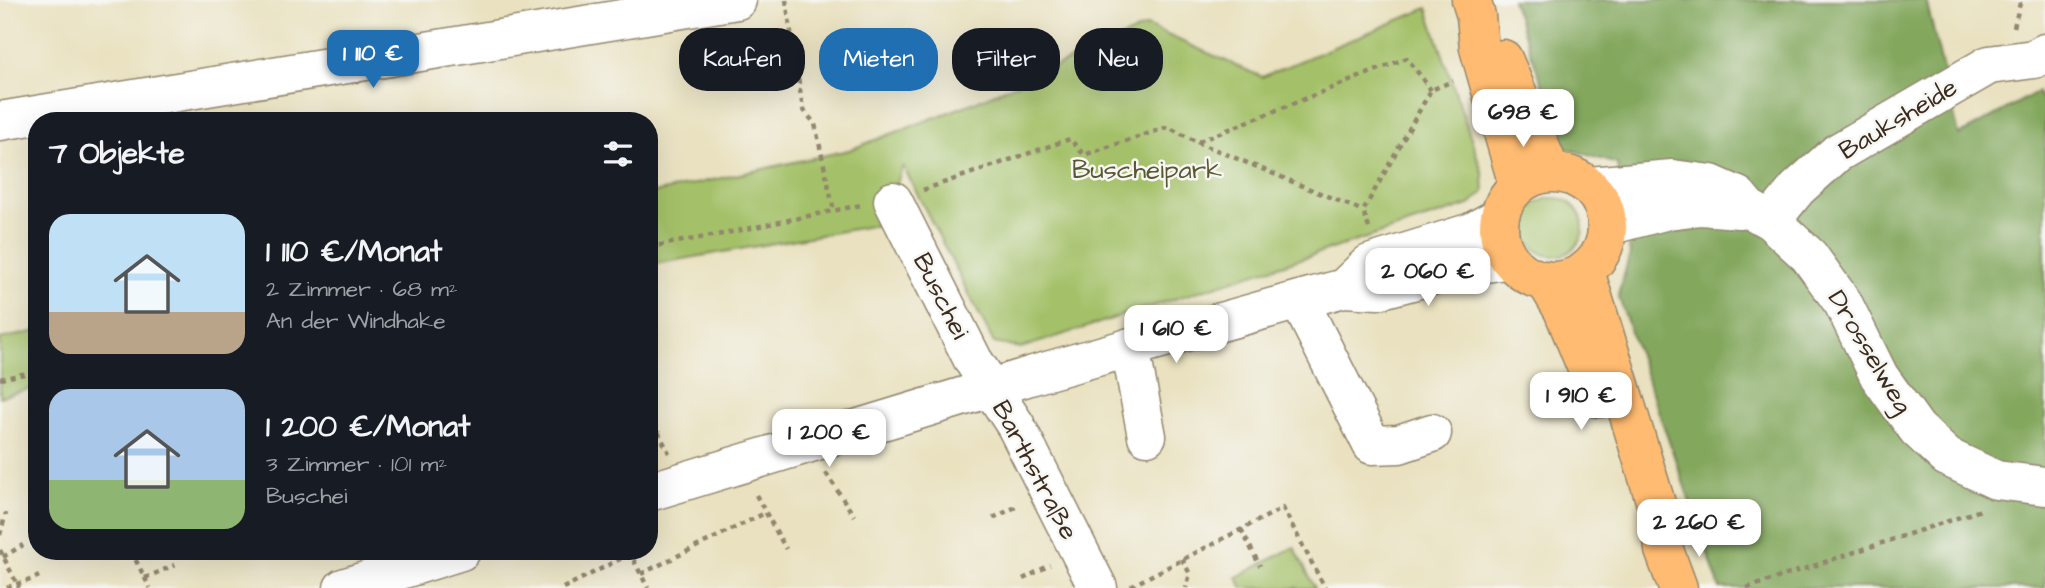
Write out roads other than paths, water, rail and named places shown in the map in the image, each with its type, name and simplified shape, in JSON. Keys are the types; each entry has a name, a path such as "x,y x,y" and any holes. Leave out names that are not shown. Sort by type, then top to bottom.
{"main road":[{"path":"1473,8 1479,48 1523,192"},
{"path":"1564,174 1589,186 1605,211 1607,226 1601,252 1585,271 1571,278 1545,280 1531,277 1510,259 1502,246 1499,232 1523,192 1564,174"},
{"path":"1585,271 1661,520 1664,550 1678,588"},
{"path":"1545,280 1563,310 1590,371 1646,527 1664,550"}],"street":[{"path":"51,112 640,7 737,0"},
{"name":"Bauksheide","path":"1759,214 1797,189 1837,153 1989,65 2034,59 2045,52"},
{"path":"0,121 28,116"},
{"name":"Drosselweg","path":"1589,186 1672,179 1711,184 1738,196 1810,256 1843,303 1879,376 1917,429 1947,457 1996,480 2045,486"},
{"path":"1345,288 1368,264 1472,232 1523,192"},
{"name":"Buschei","path":"893,201 973,360 992,389"},
{"path":"1607,226 1668,210 1700,206 1759,214"},
{"path":"658,489 1130,347 1299,300 1345,288 1378,290 1469,266 1510,259"},
{"path":"1299,300 1373,445 1399,444 1432,433"},
{"path":"1130,347 1147,436"},
{"name":"Barthstraße","path":"992,389 1016,426 1098,588"},
{"path":"344,588 433,560"}],"park label":[{"name":"Buscheipark","path":"1147,170"}]}
